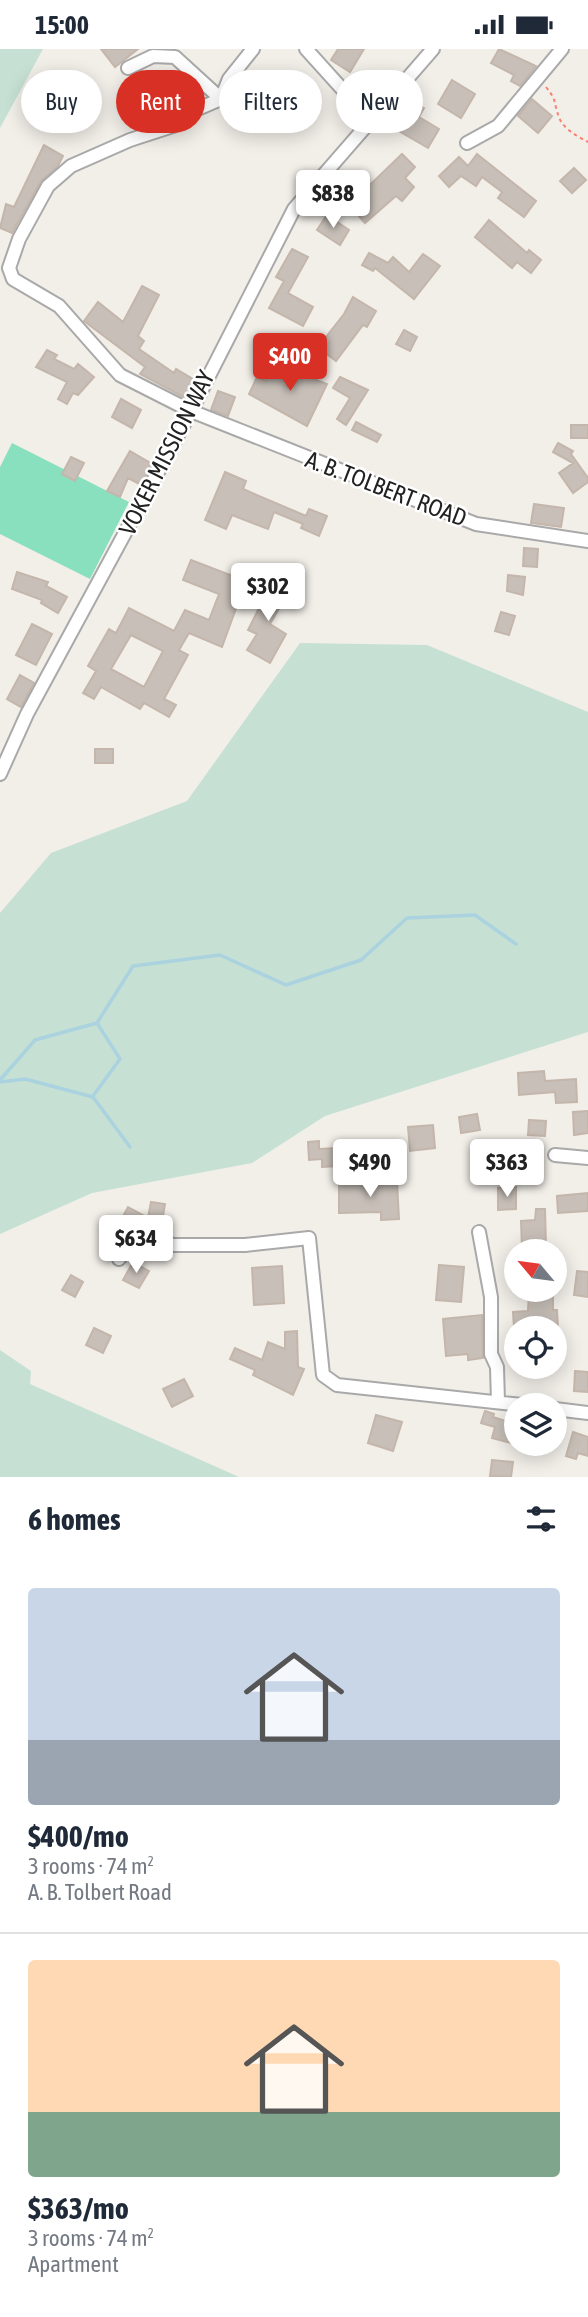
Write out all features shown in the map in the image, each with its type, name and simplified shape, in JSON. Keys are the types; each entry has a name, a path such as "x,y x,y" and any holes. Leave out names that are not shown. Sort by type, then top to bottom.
{"street":[{"path":"236,70 253,49"},
{"path":"306,49 336,82"},
{"name":"VOKER MISSION WAY","path":"415,70 433,49"},
{"path":"467,143 498,126 562,49"},
{"path":"128,68 153,56 175,57 219,97"},
{"name":"A. B. TOLBERT ROAD","path":"219,100 179,117 173,126 130,140 71,166 48,186 19,239 9,268 13,279 59,306 120,375 191,411 417,503 476,524 588,541"},
{"name":"VOKER MISSION WAY","path":"0,775 27,714 191,411 294,209 360,133"},
{"path":"555,1155 588,1158"},
{"path":"479,1233 491,1297 491,1354 497,1367 498,1402"},
{"path":"119,1259 128,1245 136,1240 174,1245 245,1245 309,1238 323,1375 337,1385 504,1403"},
{"path":"567,1410 588,1413"}],"path":[{"path":"539,78 558,101 557,115 564,126 588,142"}],"green space":[{"path":"0,49 43,49 32,70 21,70 21,89 0,128"},
{"path":"12,443 129,502 90,579 0,534 0,467"},
{"path":"300,643 427,645 588,712 588,1032 325,1116 252,1163 92,1193 0,1234 0,913 51,853 187,801"},
{"path":"0,1350 31,1371 30,1384 239,1477 0,1477"}],"building":[{"path":"101,49 138,49 115,67"},
{"path":"338,49 364,49 351,70 331,60"},
{"path":"499,49 536,66 520,86 511,81 514,75 491,63"},
{"path":"452,80 475,94 461,118 438,104"},
{"path":"532,99 552,116 538,133 518,116"},
{"path":"423,119 439,129 428,148 402,133 423,133"},
{"path":"44,145 63,156 58,166 41,181 12,233 0,228 6,204 14,207"},
{"path":"402,154 415,167 405,178 414,187 402,201 396,196 365,223 349,205"},
{"path":"477,154 536,201 524,217 498,198 502,192 482,177 476,186 461,176 449,187 439,176 459,157 468,166"},
{"path":"574,168 586,180 572,193 560,181"},
{"path":"327,215 349,230 340,245 317,230"},
{"path":"489,220 527,253 529,250 541,260 531,273 517,262 512,268 475,237"},
{"path":"292,249 308,257 288,293 313,307 303,326 269,308 284,281 276,277"},
{"path":"369,253 388,263 393,257 409,272 423,254 440,266 414,299 375,268 373,271 362,265"},
{"path":"142,286 159,295 138,336 144,341 139,349 174,373 176,369 196,381 187,399 140,374 145,367 84,321 98,302 123,322"},
{"path":"353,297 376,311 367,327 363,325 336,361 318,347 344,314"},
{"path":"404,330 417,337 410,351 396,344"},
{"path":"47,350 57,355 54,359 74,369 78,364 94,377 78,395 73,393 67,404 58,399 67,382 36,367"},
{"path":"277,362 293,370 287,387 298,373 327,384 307,426 249,394 257,377 266,381"},
{"path":"340,377 368,390 346,425 337,419 350,398 333,388"},
{"path":"218,391 235,397 228,416 211,410"},
{"path":"121,399 141,410 132,428 112,417"},
{"path":"356,422 381,435 377,442 352,430"},
{"path":"571,425 588,425 588,438 571,438"},
{"path":"558,443 573,451 571,454 588,478 588,482 573,493 559,473 573,463 553,452"},
{"path":"130,451 152,464 141,485 128,478 120,497 107,491"},
{"path":"71,457 84,463 75,481 62,474"},
{"path":"225,472 246,481 243,489 306,516 309,509 327,516 319,536 301,528 303,524 274,512 268,529 232,515 226,529 205,520"},
{"path":"534,504 564,508 561,527 531,523"},
{"path":"524,548 538,549 537,567 523,566"},
{"path":"191,560 246,581 222,647 189,633 179,650 188,655 164,699 176,705 169,717 144,703 140,709 101,687 94,699 83,693 96,671 88,666 109,629 116,633 129,608 174,631 185,610 209,620 219,594 183,580","holes":["131,635 163,651 144,687 111,669"]},
{"path":"17,572 48,582 46,586 67,597 58,613 41,603 42,600 12,589"},
{"path":"508,575 525,577 523,595 507,591"},
{"path":"273,580 291,588 270,624 286,634 270,663 247,650 257,634 248,630"},
{"path":"501,612 515,616 509,635 495,631"},
{"path":"32,624 52,634 36,665 16,655"},
{"path":"20,675 34,683 21,707 7,699"},
{"path":"95,749 113,749 113,763 95,763"},
{"path":"544,1071 545,1081 576,1079 577,1102 556,1103 555,1092 519,1095 518,1073"},
{"path":"588,1111 588,1133 574,1135 573,1112"},
{"path":"477,1114 480,1130 461,1133 459,1117"},
{"path":"529,1120 546,1121 545,1136 528,1135"},
{"path":"433,1125 435,1148 410,1151 408,1127"},
{"path":"319,1141 319,1149 337,1148 338,1166 322,1167 322,1159 309,1160 308,1142"},
{"path":"397,1182 399,1219 381,1220 381,1212 339,1213 339,1184"},
{"path":"516,1187 516,1209 498,1210 498,1188"},
{"path":"588,1193 588,1211 558,1213 557,1196"},
{"path":"151,1202 165,1204 160,1233 133,1228 127,1235 116,1229 128,1207 148,1218"},
{"path":"536,1209 545,1209 546,1239 522,1239 521,1221 535,1220"},
{"path":"133,1262 149,1271 139,1288 123,1280"},
{"path":"439,1265 464,1267 461,1302 436,1300"},
{"path":"282,1266 284,1303 254,1305 252,1268"},
{"path":"577,1271 588,1272 588,1297 574,1295"},
{"path":"71,1275 83,1282 75,1297 62,1290"},
{"path":"528,1302 553,1302 553,1310 557,1310 557,1316 513,1316 513,1312 528,1311"},
{"path":"482,1315 483,1358 468,1360 468,1354 446,1356 443,1319"},
{"path":"94,1328 111,1336 103,1353 86,1345"},
{"path":"297,1331 298,1367 304,1369 293,1395 253,1375 255,1370 230,1359 235,1348 262,1360 268,1342 285,1349 285,1332"},
{"path":"575,1371 588,1372 588,1392 574,1391"},
{"path":"184,1379 193,1396 172,1407 163,1389"},
{"path":"485,1411 504,1420 504,1441 492,1438 495,1427 481,1423"},
{"path":"376,1415 402,1422 393,1451 368,1443"},
{"path":"573,1432 588,1437 588,1456 578,1453 576,1459 566,1456"},
{"path":"492,1460 513,1462 511,1477 490,1476"}],"waterway":[{"path":"0,1080 35,1040 97,1023 133,966 220,955 286,985 361,960 407,918 475,915 516,944"},
{"path":"93,1096 120,1059 97,1023"},
{"path":"0,1082 25,1079 93,1097 130,1147"}]}
